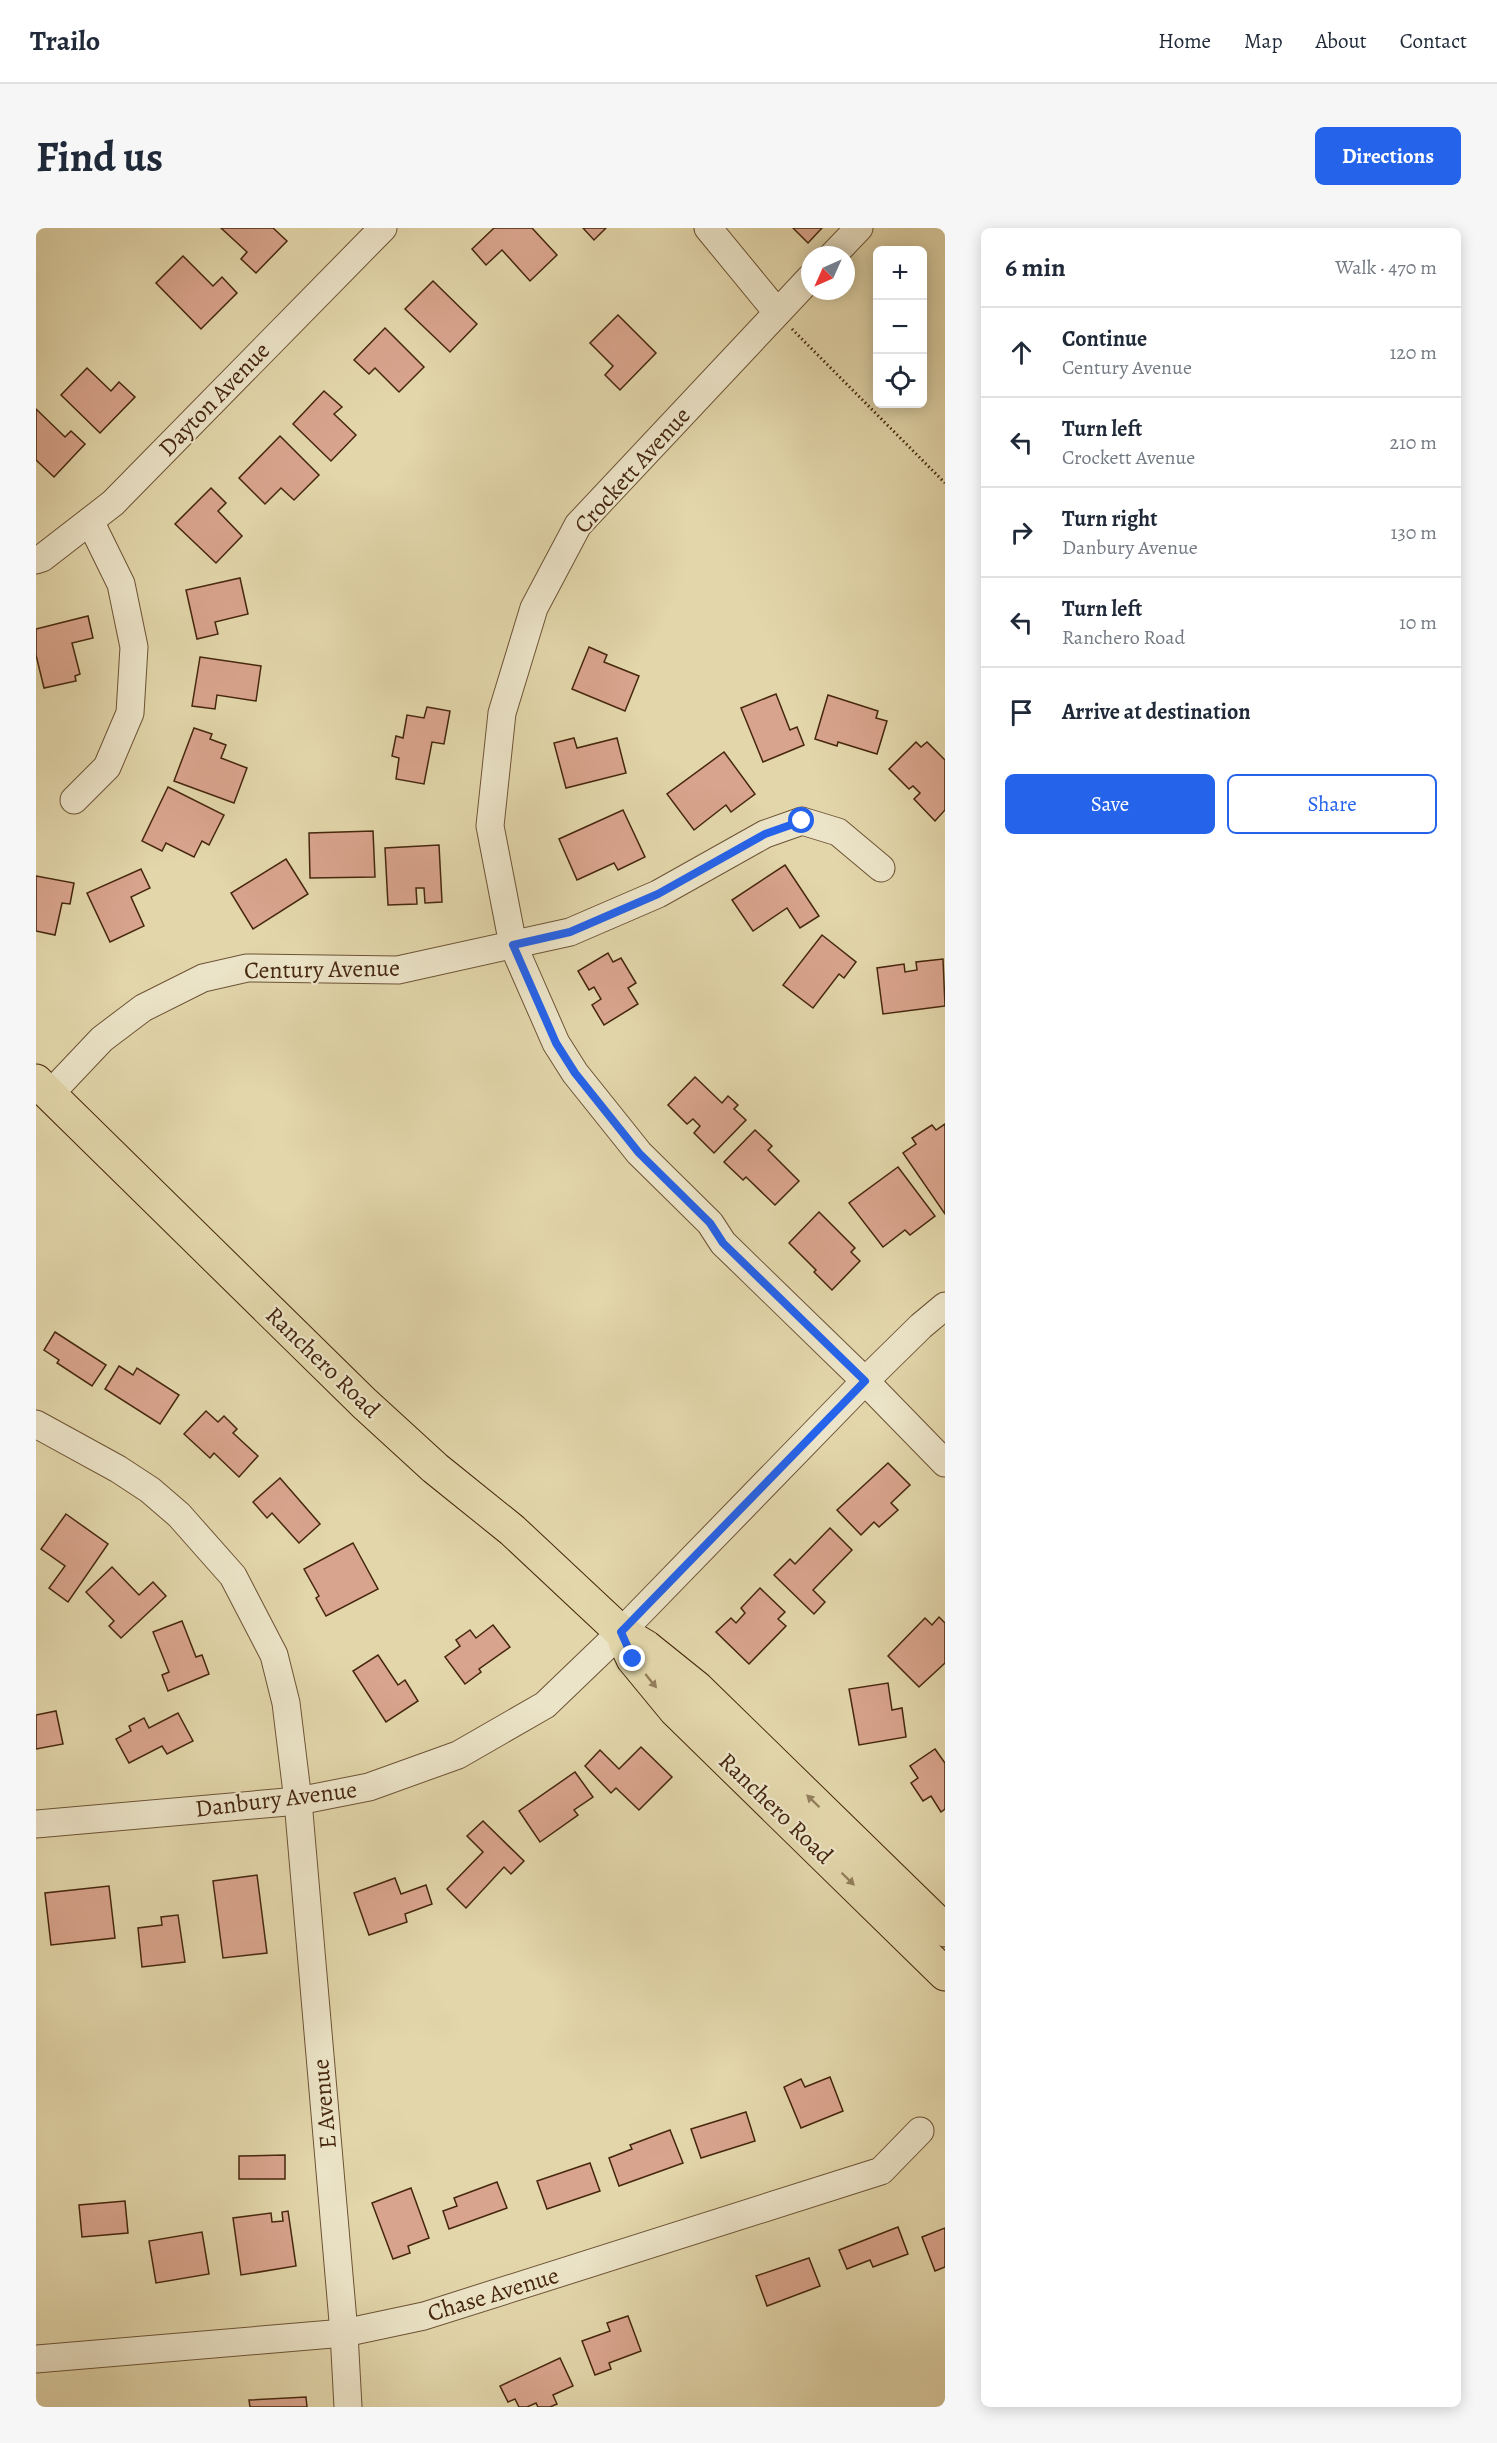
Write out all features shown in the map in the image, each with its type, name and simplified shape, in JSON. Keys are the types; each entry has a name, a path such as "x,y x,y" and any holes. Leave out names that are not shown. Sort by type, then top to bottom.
{"main road":[{"name":"Ranchero Road","path":"43,1088 364,1403 435,1468 512,1530 621,1632 646,1647 697,1688 945,1930"},
{"name":"Ranchero Road","path":"621,1632 633,1659 675,1710 945,1974"}],"street":[{"name":"Dayton Avenue","path":"36,560 42,558 113,503 383,228"},
{"path":"708,228 777,312"},
{"path":"842,246 860,228"},
{"name":"Crockett Avenue","path":"801,287 578,525 534,608 501,713 490,826 513,945 556,1043 575,1073 632,1144 710,1223 723,1243 865,1381 945,1463"},
{"path":"74,800 107,767 130,713 134,647 121,584 90,521"},
{"name":"Century Avenue","path":"43,1088 143,1008 203,978 247,968 398,970 570,932 649,899 765,834 802,821 838,832 880,868"},
{"name":"Danbury Avenue","path":"36,1824 298,1801 369,1787 458,1755 545,1705 621,1632 865,1381 921,1326 945,1306"},
{"name":"E Avenue","path":"36,1424 118,1469 150,1490 179,1515 233,1576 274,1655 286,1703 298,1801 344,2333 348,2407"},
{"name":"Chase Avenue","path":"36,2359 344,2333 424,2316 881,2171 920,2131"}],"path":[{"path":"777,312 945,483"}],"building":[{"path":"221,228 273,228 287,241 256,273 241,259 247,252"},
{"path":"494,228 532,228 557,255 530,281 502,250 486,265 472,249"},
{"path":"583,228 606,228 594,240"},
{"path":"793,228 822,228 808,243"},
{"path":"183,256 213,286 222,277 237,293 201,329 156,283"},
{"path":"433,281 477,324 450,352 405,309"},
{"path":"618,315 656,353 620,390 605,375 613,366 590,343"},
{"path":"385,328 424,367 399,392 375,368 369,374 354,360"},
{"path":"87,368 111,391 119,382 135,397 100,433 61,395"},
{"path":"324,391 342,407 334,414 356,435 331,461 293,424"},
{"path":"36,409 65,437 71,431 85,444 54,477 36,460"},
{"path":"280,436 319,475 294,500 281,488 265,504 239,478"},
{"path":"211,488 226,503 218,511 242,536 216,563 175,524"},
{"path":"240,578 248,614 215,622 218,634 197,639 186,590"},
{"path":"88,616 93,638 72,643 80,674 75,676 76,681 44,688 36,655 36,629"},
{"path":"589,647 607,655 604,662 639,676 625,711 572,689"},
{"path":"200,657 261,666 256,701 217,695 215,709 192,706"},
{"path":"776,694 790,730 797,727 804,745 763,762 741,708"},
{"path":"828,695 878,711 876,718 887,721 877,754 838,742 837,746 815,739"},
{"path":"427,707 450,711 444,744 432,742 424,784 396,779 399,758 392,756 396,736 403,738 407,715 424,718"},
{"path":"194,728 212,734 210,739 226,745 221,758 247,768 234,803 174,781"},
{"path":"574,738 577,748 617,738 626,773 566,788 554,743"},
{"path":"916,742 921,747 927,742 945,760 945,810 935,821 914,799 920,793 913,786 909,789 889,769"},
{"path":"724,752 755,794 731,812 726,805 694,830 667,794"},
{"path":"168,787 224,815 209,845 202,841 194,857 166,843 162,851 142,841"},
{"path":"623,810 645,857 618,870 614,863 577,880 559,839"},
{"path":"373,831 375,877 310,878 309,833"},
{"path":"439,845 442,902 425,903 424,888 416,888 417,904 388,905 385,848"},
{"path":"286,859 308,894 253,929 231,893"},
{"path":"785,865 819,916 800,928 787,908 753,931 732,900"},
{"path":"141,869 150,888 131,897 144,926 110,942 87,893"},
{"path":"36,876 74,883 70,904 62,903 55,935 36,931"},
{"path":"822,935 856,962 844,978 839,974 813,1008 783,985"},
{"path":"608,953 613,962 621,958 636,983 628,988 638,1004 604,1025 592,1005 601,999 594,987 589,990 578,971"},
{"path":"943,959 945,1006 883,1014 877,968 904,964 905,972 917,970 916,962"},
{"path":"695,1077 722,1103 728,1096 738,1105 734,1109 746,1120 714,1153 694,1133 700,1126 693,1119 687,1124 668,1105"},
{"path":"945,1124 945,1214 903,1153 916,1144 912,1138 932,1125 936,1130"},
{"path":"755,1130 772,1146 768,1150 799,1181 775,1205 746,1177 743,1180 724,1162"},
{"path":"898,1167 935,1216 910,1235 905,1230 883,1247 849,1203"},
{"path":"819,1212 855,1248 851,1252 860,1261 832,1290 789,1243"},
{"path":"55,1332 106,1365 92,1386 57,1363 59,1360 44,1350"},
{"path":"119,1366 133,1375 137,1368 179,1395 160,1424 105,1389"},
{"path":"206,1411 218,1422 224,1416 237,1429 233,1433 258,1456 239,1477 214,1453 210,1458 184,1434"},
{"path":"888,1463 910,1485 891,1503 898,1510 879,1527 874,1522 861,1535 837,1510"},
{"path":"280,1478 320,1524 299,1543 272,1513 267,1518 253,1502"},
{"path":"66,1514 108,1544 68,1602 49,1588 65,1566 41,1549"},
{"path":"830,1528 852,1550 813,1590 825,1602 814,1614 774,1575 790,1559 795,1564"},
{"path":"353,1543 378,1589 326,1616 316,1598 319,1596 304,1569"},
{"path":"112,1567 139,1595 153,1582 166,1596 121,1638 109,1626 114,1621 86,1592"},
{"path":"760,1588 785,1612 778,1619 786,1626 749,1664 716,1632 731,1618 736,1623 745,1613 741,1608"},
{"path":"939,1617 945,1623 945,1663 919,1687 888,1656 925,1618 932,1625"},
{"path":"182,1621 196,1657 202,1655 209,1674 168,1691 162,1675 169,1672 153,1632"},
{"path":"493,1625 510,1647 479,1669 481,1672 465,1684 445,1657 460,1646 456,1640 470,1630 476,1638"},
{"path":"378,1655 398,1685 405,1680 418,1701 386,1722 353,1671"},
{"path":"888,1683 892,1710 902,1708 906,1737 859,1745 849,1689"},
{"path":"56,1711 63,1744 36,1749 36,1715"},
{"path":"178,1713 193,1741 167,1754 162,1746 129,1763 116,1739 131,1731 129,1726 144,1718 149,1728"},
{"path":"641,1747 672,1777 639,1810 616,1788 611,1793 585,1766 600,1750 619,1769"},
{"path":"935,1749 945,1763 945,1809 941,1812 931,1796 923,1801 911,1783 918,1778 910,1766"},
{"path":"575,1772 593,1797 574,1810 578,1815 540,1842 519,1811"},
{"path":"483,1821 524,1861 511,1874 504,1867 466,1908 447,1889 483,1852 467,1836"},
{"path":"257,1875 267,1953 223,1958 213,1881"},
{"path":"395,1878 401,1894 426,1885 432,1904 405,1914 407,1922 369,1935 354,1893"},
{"path":"109,1886 115,1938 51,1945 45,1893"},
{"path":"178,1915 185,1962 142,1967 138,1928 162,1925 161,1917"},
{"path":"830,2077 843,2111 801,2128 784,2087 801,2079 805,2087"},
{"path":"746,2112 755,2141 701,2158 691,2129"},
{"path":"670,2130 683,2163 619,2186 609,2158 632,2149 630,2145"},
{"path":"285,2155 285,2179 239,2179 239,2156"},
{"path":"590,2163 600,2191 547,2209 537,2181"},
{"path":"497,2182 507,2208 449,2229 443,2211 457,2206 454,2198"},
{"path":"411,2188 429,2238 408,2246 410,2253 393,2259 372,2203"},
{"path":"125,2201 128,2233 82,2237 79,2205"},
{"path":"288,2211 296,2266 241,2275 233,2218 271,2213 272,2222 283,2221 282,2212"},
{"path":"898,2227 908,2254 873,2267 870,2260 847,2269 839,2250"},
{"path":"945,2228 945,2267 935,2271 922,2237"},
{"path":"202,2232 209,2274 156,2283 149,2241"},
{"path":"809,2258 820,2286 767,2306 756,2276"},
{"path":"628,2316 641,2351 609,2363 611,2369 595,2375 582,2341 610,2331 607,2323"},
{"path":"560,2358 573,2386 553,2395 557,2404 550,2407 538,2407 536,2403 527,2407 519,2407 515,2399 508,2402 500,2386"},
{"path":"306,2397 307,2407 250,2407 249,2400"}],"route":[{"path":"633,1659 621,1632 865,1381 723,1243 710,1223 639,1153 575,1073 556,1043 513,945 570,932 658,894 765,834 802,821"}]}
